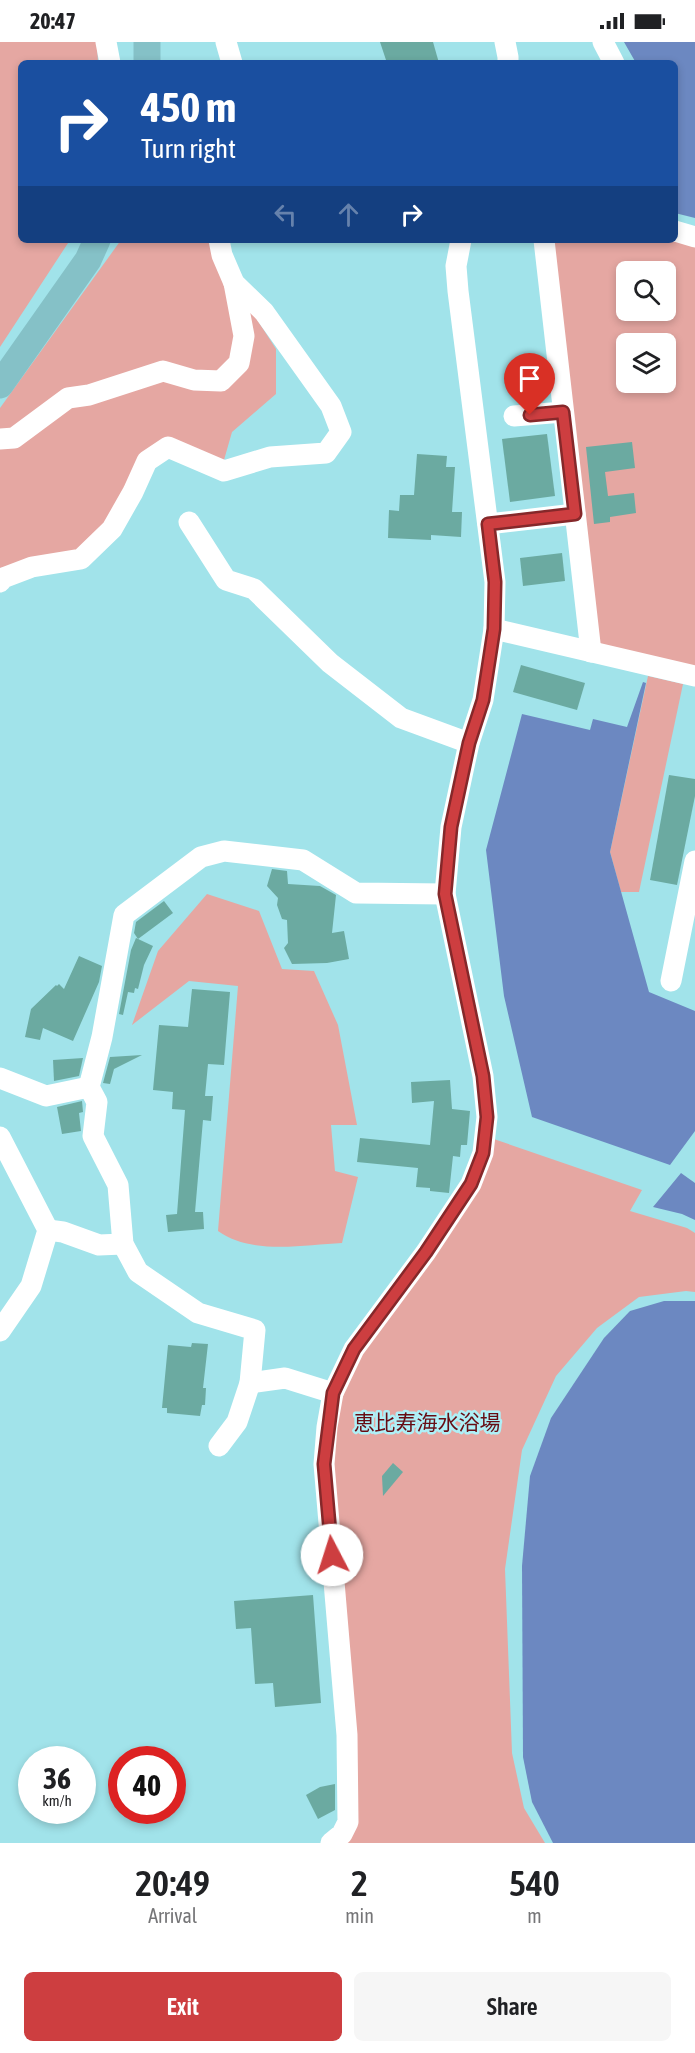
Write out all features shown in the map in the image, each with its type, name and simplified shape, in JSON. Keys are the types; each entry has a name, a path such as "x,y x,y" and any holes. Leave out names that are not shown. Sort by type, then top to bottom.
{"main road":[{"path":"147,42 147,60"},
{"path":"0,385 88,260 96,243"}],"street":[{"path":"106,42 109,60"},
{"path":"226,42 231,60"},
{"path":"505,42 508,60"},
{"path":"603,42 612,60"},
{"path":"678,232 695,237"},
{"path":"0,439 14,438 68,398 89,395 163,371 194,380 220,381 239,363 244,336 234,283 222,255 220,243"},
{"path":"331,1843 342,1834 348,1822 347,1735 324,1464 333,1393 354,1349 426,1252 471,1184 483,1153 487,1117 483,1076 445,894 451,827 469,743 483,700 494,629 495,582 458,291 456,266 460,243"},
{"path":"544,243 591,652"},
{"path":"0,582 3,578 32,567 81,559 112,529 147,461 168,447 224,471 270,457 326,453 341,432 331,406 264,312 234,283"},
{"path":"514,416 563,412"},
{"path":"488,524 575,514"},
{"path":"189,522 226,580 254,589 330,663 400,718 469,743"},
{"path":"494,629 695,676"},
{"path":"219,1446 237,1422 250,1383 255,1330 198,1313 138,1272 123,1244 118,1185 93,1136 97,1102 89,1087 102,1037 124,915 201,857 224,851 303,860 356,893 445,894"},
{"path":"671,981 695,861"},
{"path":"0,1078 46,1096 89,1087"},
{"path":"0,1137 48,1230 31,1286 0,1331"},
{"path":"48,1230 63,1232 99,1245 123,1244"},
{"path":"250,1383 285,1378 333,1393"}],"green space":[{"path":"0,42 97,42 98,60 18,60 18,243 68,243 0,347"},
{"path":"695,237 695,676 591,652 544,243 678,243 678,240"},
{"path":"119,243 213,243 247,304 276,349 276,394 232,432 224,460 167,439 105,523 75,553 0,568 0,408"},
{"path":"648,676 683,684 639,892 621,892 610,852"},
{"path":"207,894 259,911 282,969 314,971 338,1025 357,1125 331,1125 335,1171 358,1177 342,1243 261,1246 231,1238 218,1231 238,986 189,981 132,1025 158,951"},
{"name":"恵比寿海水浴場","path":"485,1136 642,1190 630,1211 687,1228 695,1233 695,1292 639,1297 597,1328 556,1376 522,1450 505,1569 512,1753 524,1808 545,1843 344,1843 324,1464 333,1393 425,1252"}],"water":[{"path":"624,42 695,42 695,218 678,214 678,60 634,60"},
{"path":"643,682 646,683 610,852 649,992 695,1011 695,1131 670,1165 532,1117 504,996 486,850 522,714 590,730 593,719 627,727"},
{"path":"681,1173 695,1183 695,1220 682,1214 653,1207"},
{"path":"664,1301 695,1301 695,1843 553,1843 532,1802 523,1757 522,1566 530,1476 551,1418 604,1338 630,1311"}],"building":[{"path":"380,42 433,42 438,60 386,60"},
{"path":"547,434 555,496 510,502 502,439"},
{"path":"632,442 635,468 605,472 608,496 634,493 636,513 610,517 610,522 594,524 586,447"},
{"path":"417,454 447,456 446,467 455,467 452,512 462,512 461,537 431,535 431,540 388,538 389,510 399,511 400,495 414,495"},
{"path":"562,553 565,581 523,586 520,558"},
{"path":"521,665 585,683 577,710 513,692"},
{"path":"669,775 695,779 695,796 677,885 650,880"},
{"path":"272,869 287,871 288,884 320,886 336,895 332,933 344,931 349,959 327,963 292,964 284,948 288,943 287,920 282,919 277,905 278,898 267,886"},
{"path":"164,901 173,913 138,939 134,933 136,922"},
{"path":"136,938 153,946 144,965 138,989 135,988 134,993 128,992 123,1015 119,1014 131,950"},
{"path":"79,956 102,966 99,982 73,1041 43,1028 40,1040 25,1037 31,1009 56,985 59,984 64,989"},
{"path":"192,989 230,992 224,1065 208,1064 205,1096 213,1096 211,1121 203,1120 195,1212 203,1212 204,1229 168,1232 166,1215 177,1214 185,1110 172,1109 173,1092 153,1090 159,1025 188,1027"},
{"path":"142,1055 114,1069 110,1084 103,1083 110,1057"},
{"path":"83,1058 79,1076 54,1081 53,1060"},
{"path":"450,1080 452,1109 470,1111 467,1145 461,1145 460,1157 453,1156 449,1193 416,1187 418,1168 357,1162 360,1138 430,1145 434,1101 412,1103 411,1082"},
{"path":"82,1101 83,1112 79,1113 81,1131 62,1134 57,1107"},
{"path":"192,1343 208,1344 203,1388 206,1388 205,1405 202,1405 200,1416 167,1413 167,1408 162,1408 168,1345 191,1347"},
{"path":"393,1463 403,1472 383,1496 382,1476"},
{"path":"313,1595 321,1703 275,1707 273,1683 255,1684 251,1628 236,1629 234,1601"},
{"path":"335,1784 335,1810 318,1819 306,1795 320,1787"}],"route":[{"path":"332,1555 324,1464 333,1393 354,1349 426,1252 471,1184 483,1153 487,1117 483,1076 445,894 451,827 469,743 483,700 494,629 495,582 488,524 575,514 563,412 530,415"}]}
